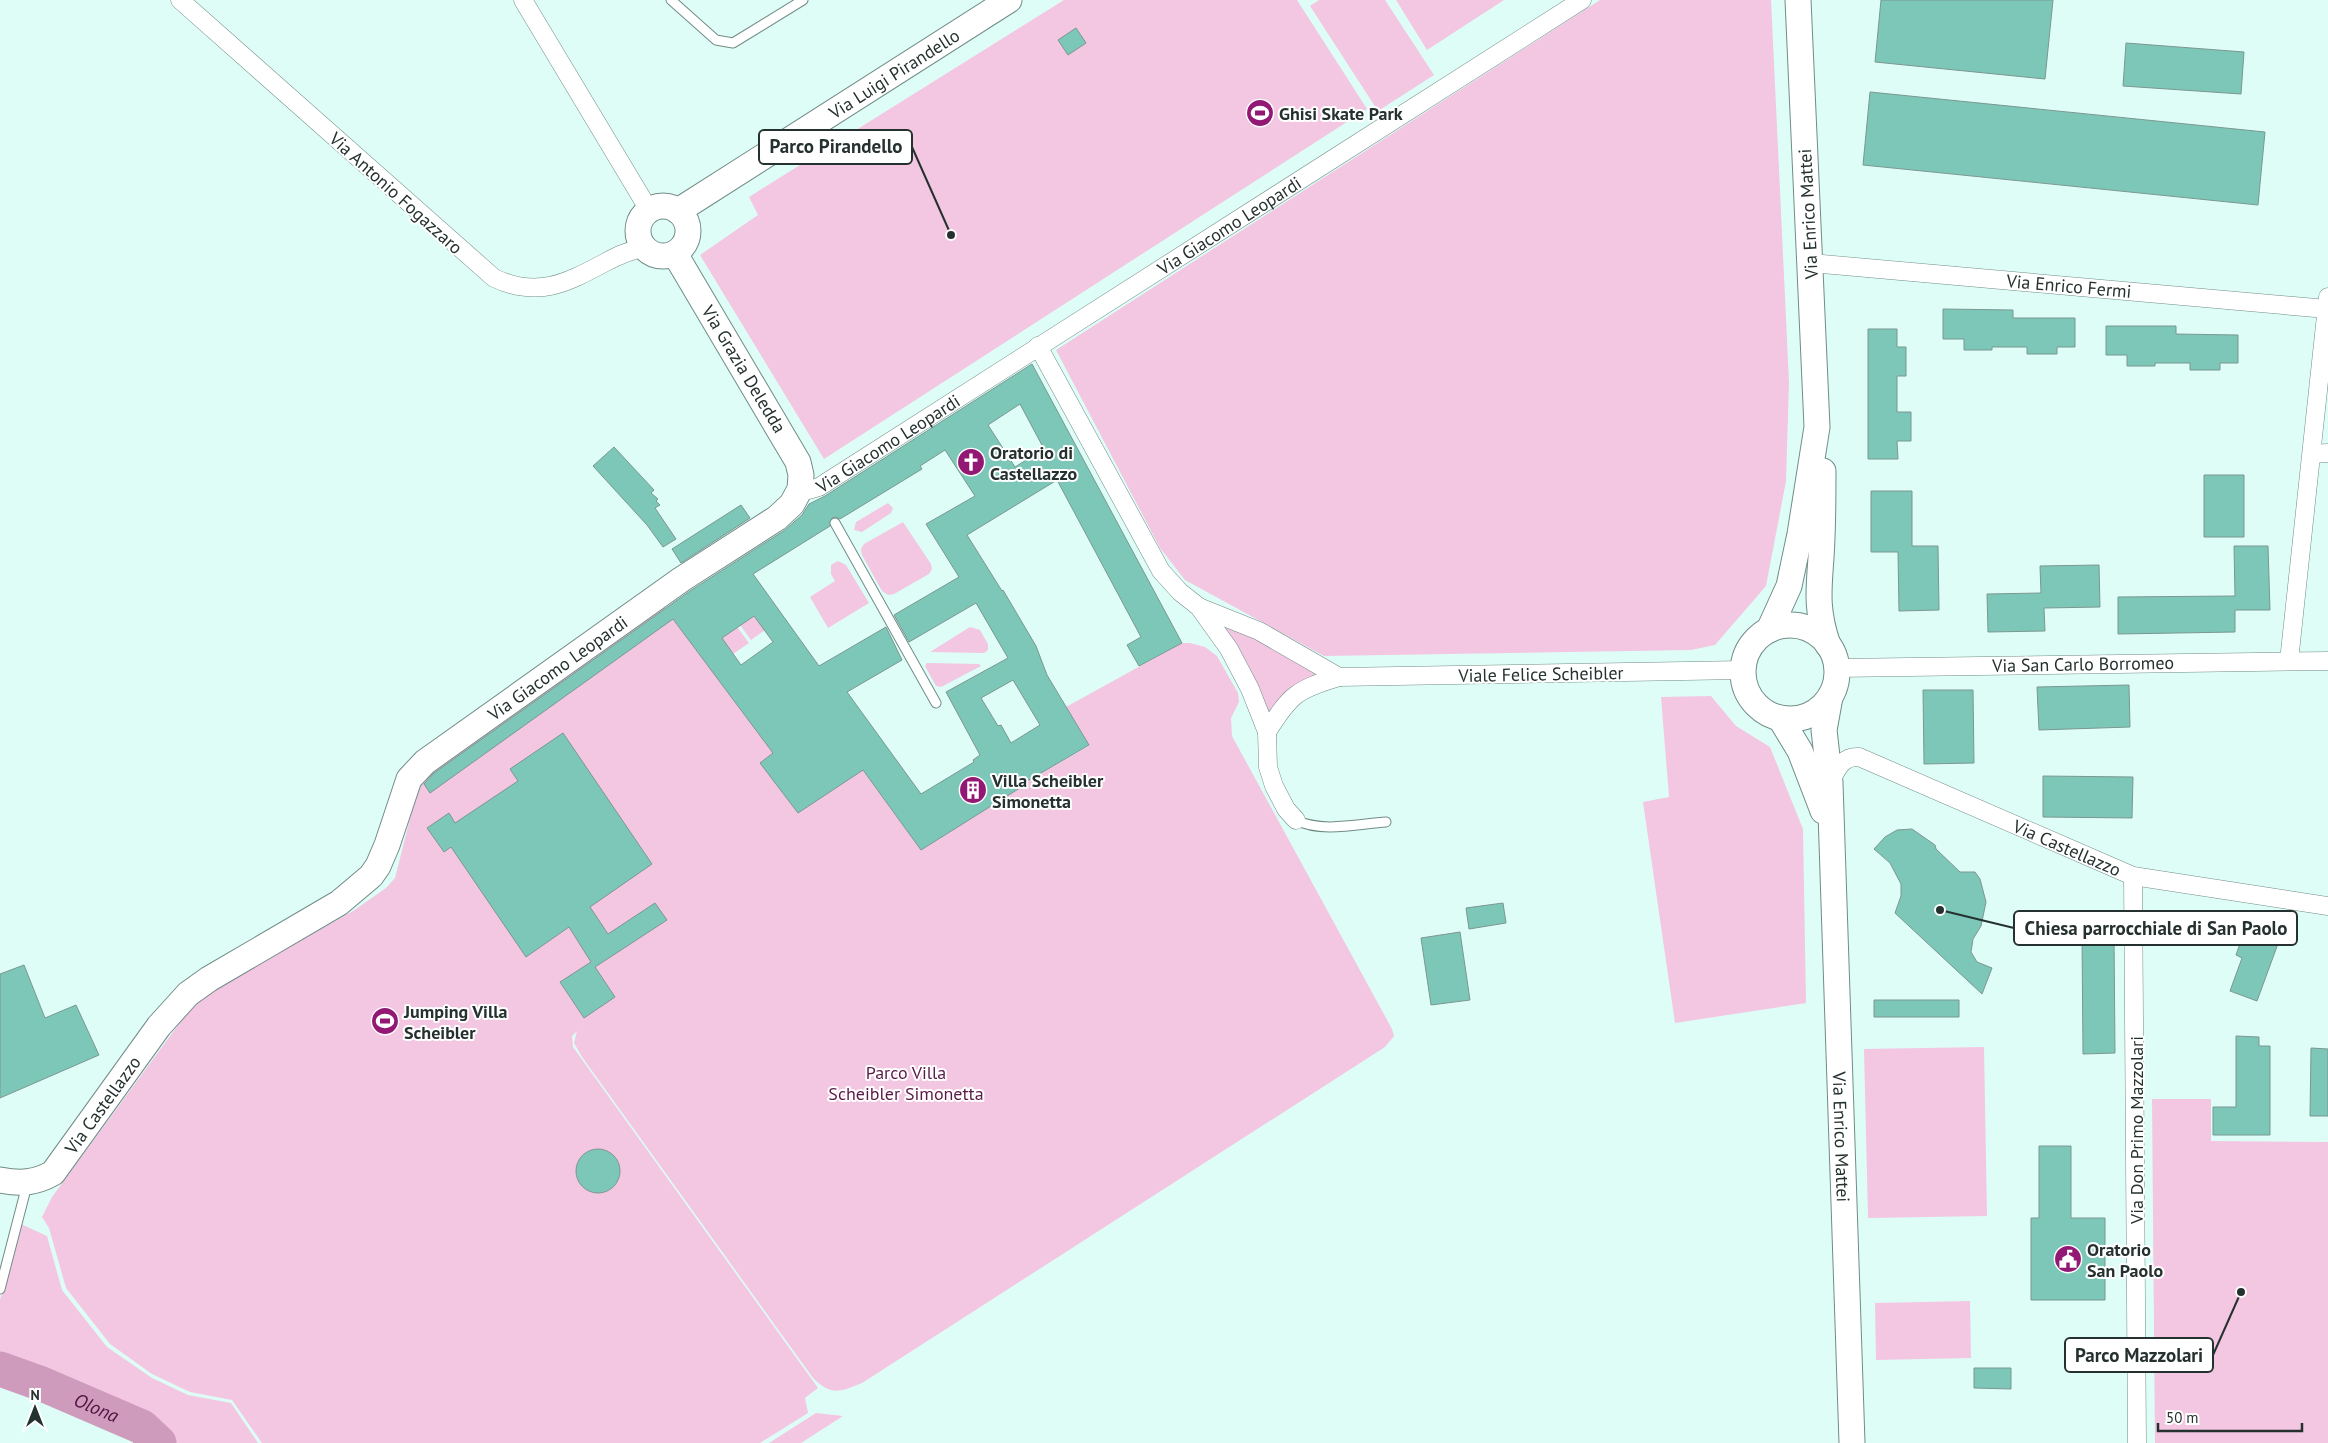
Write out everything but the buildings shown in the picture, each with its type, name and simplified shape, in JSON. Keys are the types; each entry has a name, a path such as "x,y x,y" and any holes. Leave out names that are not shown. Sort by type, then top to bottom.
{"street":[{"name":"Via Antonio Fogazzaro","path":"180,0 494,278 523,288 555,286 572,280 618,256 644,248"},
{"path":"523,0 649,210"},
{"name":"Via Luigi Pirandello","path":"678,211 1009,0"},
{"name":"Via Giacomo Leopardi","path":"188,994 209,979 339,903 364,882 378,866 409,779 425,762 682,579 777,518 792,504 1582,0"},
{"name":"Via Enrico Mattei","path":"1769,630 1789,586 1800,534 1817,427 1798,0"},
{"path":"664,206 678,211 684,217 688,233 682,248 675,254 658,256 644,248 639,241 638,224 642,216 649,210 664,206"},
{"name":"Via Grazia Deledda","path":"675,254 793,452 811,492"},
{"name":"Via Enrico Fermi","path":"1811,263 2327,303"},
{"path":"2289,661 2320,453 2327,303"},
{"path":"1038,346 1161,571 1180,592 1199,607 1229,649 1250,689 1267,732 1268,768 1274,786 1286,810 1296,820"},
{"name":"Via Enrico Mattei","path":"1817,427 1822,443 1823,470 1822,538 1818,595 1822,628 1828,644"},
{"path":"1199,607 1259,630 1339,677"},
{"path":"1795,624 1813,630 1828,644 1834,654 1837,668 1836,684 1830,697 1819,709 1809,715 1795,719 1780,718 1769,715 1753,701 1743,680 1743,670 1750,646 1758,637 1781,625 1795,624"},
{"name":"Via San Carlo Borromeo","path":"1837,668 2328,661"},
{"name":"Viale Felice Scheibler","path":"1267,732 1291,698 1308,686 1339,677 1743,670"},
{"name":"Via Enrico Mattei","path":"1830,697 1824,730 1830,783 1852,1443"},
{"name":"Via Enrico Mattei","path":"1780,718 1800,751 1831,830"},
{"name":"Via Castellazzo","path":"1830,783 1841,763 1852,757 1859,757 2134,876 2328,906"},
{"name":"Via Don Primo Mazzolari","path":"2134,876 2137,1443"},
{"name":"Via Castellazzo","path":"0,1180 28,1183 43,1179 60,1166 160,1026 188,994"}],"lane":[{"path":"671,0 716,40 734,43 803,0"},
{"path":"835,523 936,703"},
{"path":"1296,820 1304,824 1334,826 1386,822"},
{"path":"0,1289 28,1183"}],"green space":[{"path":"1064,0 1297,0 1367,109 824,459 700,255 758,215 749,197"},
{"path":"1319,0 1385,0 1434,75 1378,111 1310,6"},
{"path":"1396,0 1504,0 1427,50"},
{"path":"1600,0 1771,0 1789,382 1786,481 1766,586 1715,645 1691,650 1324,656 1185,580 1160,548 1056,350"},
{"path":"888,503 893,508 891,513 862,532 854,530 856,522"},
{"path":"903,522 931,564 932,569 929,574 894,594 888,595 882,591 862,555 861,549 864,544"},
{"path":"838,561 846,565 869,603 828,628 810,597 835,581 831,574 831,565"},
{"path":"717,600 749,643 733,654 702,610"},
{"name":"Parco Villa Scheibler Simonetta","path":"663,605 770,749 850,753 921,850 1023,786 1022,784 1089,746 1066,707 1182,643 1205,647 1217,656 1238,693 1239,702 1231,718 1232,736 1392,1029 1394,1036 1385,1047 862,1383 848,1389 836,1391 825,1388 813,1378 582,1057 574,1043 577,1031 572,1036 573,1047 818,1388 805,1398 808,1413 760,1443 262,1443 232,1400 190,1392 152,1374 110,1344 66,1288 49,1228 42,1217 52,1197 184,1017 200,1000 215,988 353,911 386,888 395,878 420,779"},
{"path":"754,616 765,630 751,640 740,625"},
{"path":"1216,618 1320,672 1285,694 1267,723"},
{"path":"970,627 980,630 988,644 988,650 984,653 930,652"},
{"path":"927,663 979,664 981,666 941,687 936,686 925,666"},
{"path":"1711,696 1736,726 1770,747 1803,829 1806,1003 1675,1023 1643,802 1669,797 1661,697"},
{"path":"1984,1047 1987,1216 1868,1218 1864,1049"},
{"path":"2152,1099 2211,1099 2211,1141 2328,1142 2328,1443 2155,1443"},
{"path":"21,1224 47,1236 62,1290 107,1347 152,1378 188,1395 231,1403 258,1443 173,1443 145,1417 41,1372 0,1358 0,1300"},
{"path":"1970,1301 1971,1358 1876,1360 1875,1303"},
{"path":"816,1413 843,1416 801,1443 769,1443"}],"waterway":[{"name":"Olona","path":"0,1369 42,1384 142,1427 159,1443"}],"place":[{"name":"Ghisi Skate Park","path":"1260,113"},
{"name":"Parco Pirandello","path":"951,235"},
{"name":"Oratorio di Castellazzo","path":"971,462"},
{"name":"Villa Scheibler Simonetta","path":"973,790"},
{"name":"Chiesa parrocchiale di San Paolo","path":"1940,910"},
{"name":"Jumping Villa Scheibler","path":"385,1021"},
{"name":"Oratorio San Paolo","path":"2068,1259"},
{"name":"Parco Mazzolari","path":"2241,1292"}]}
